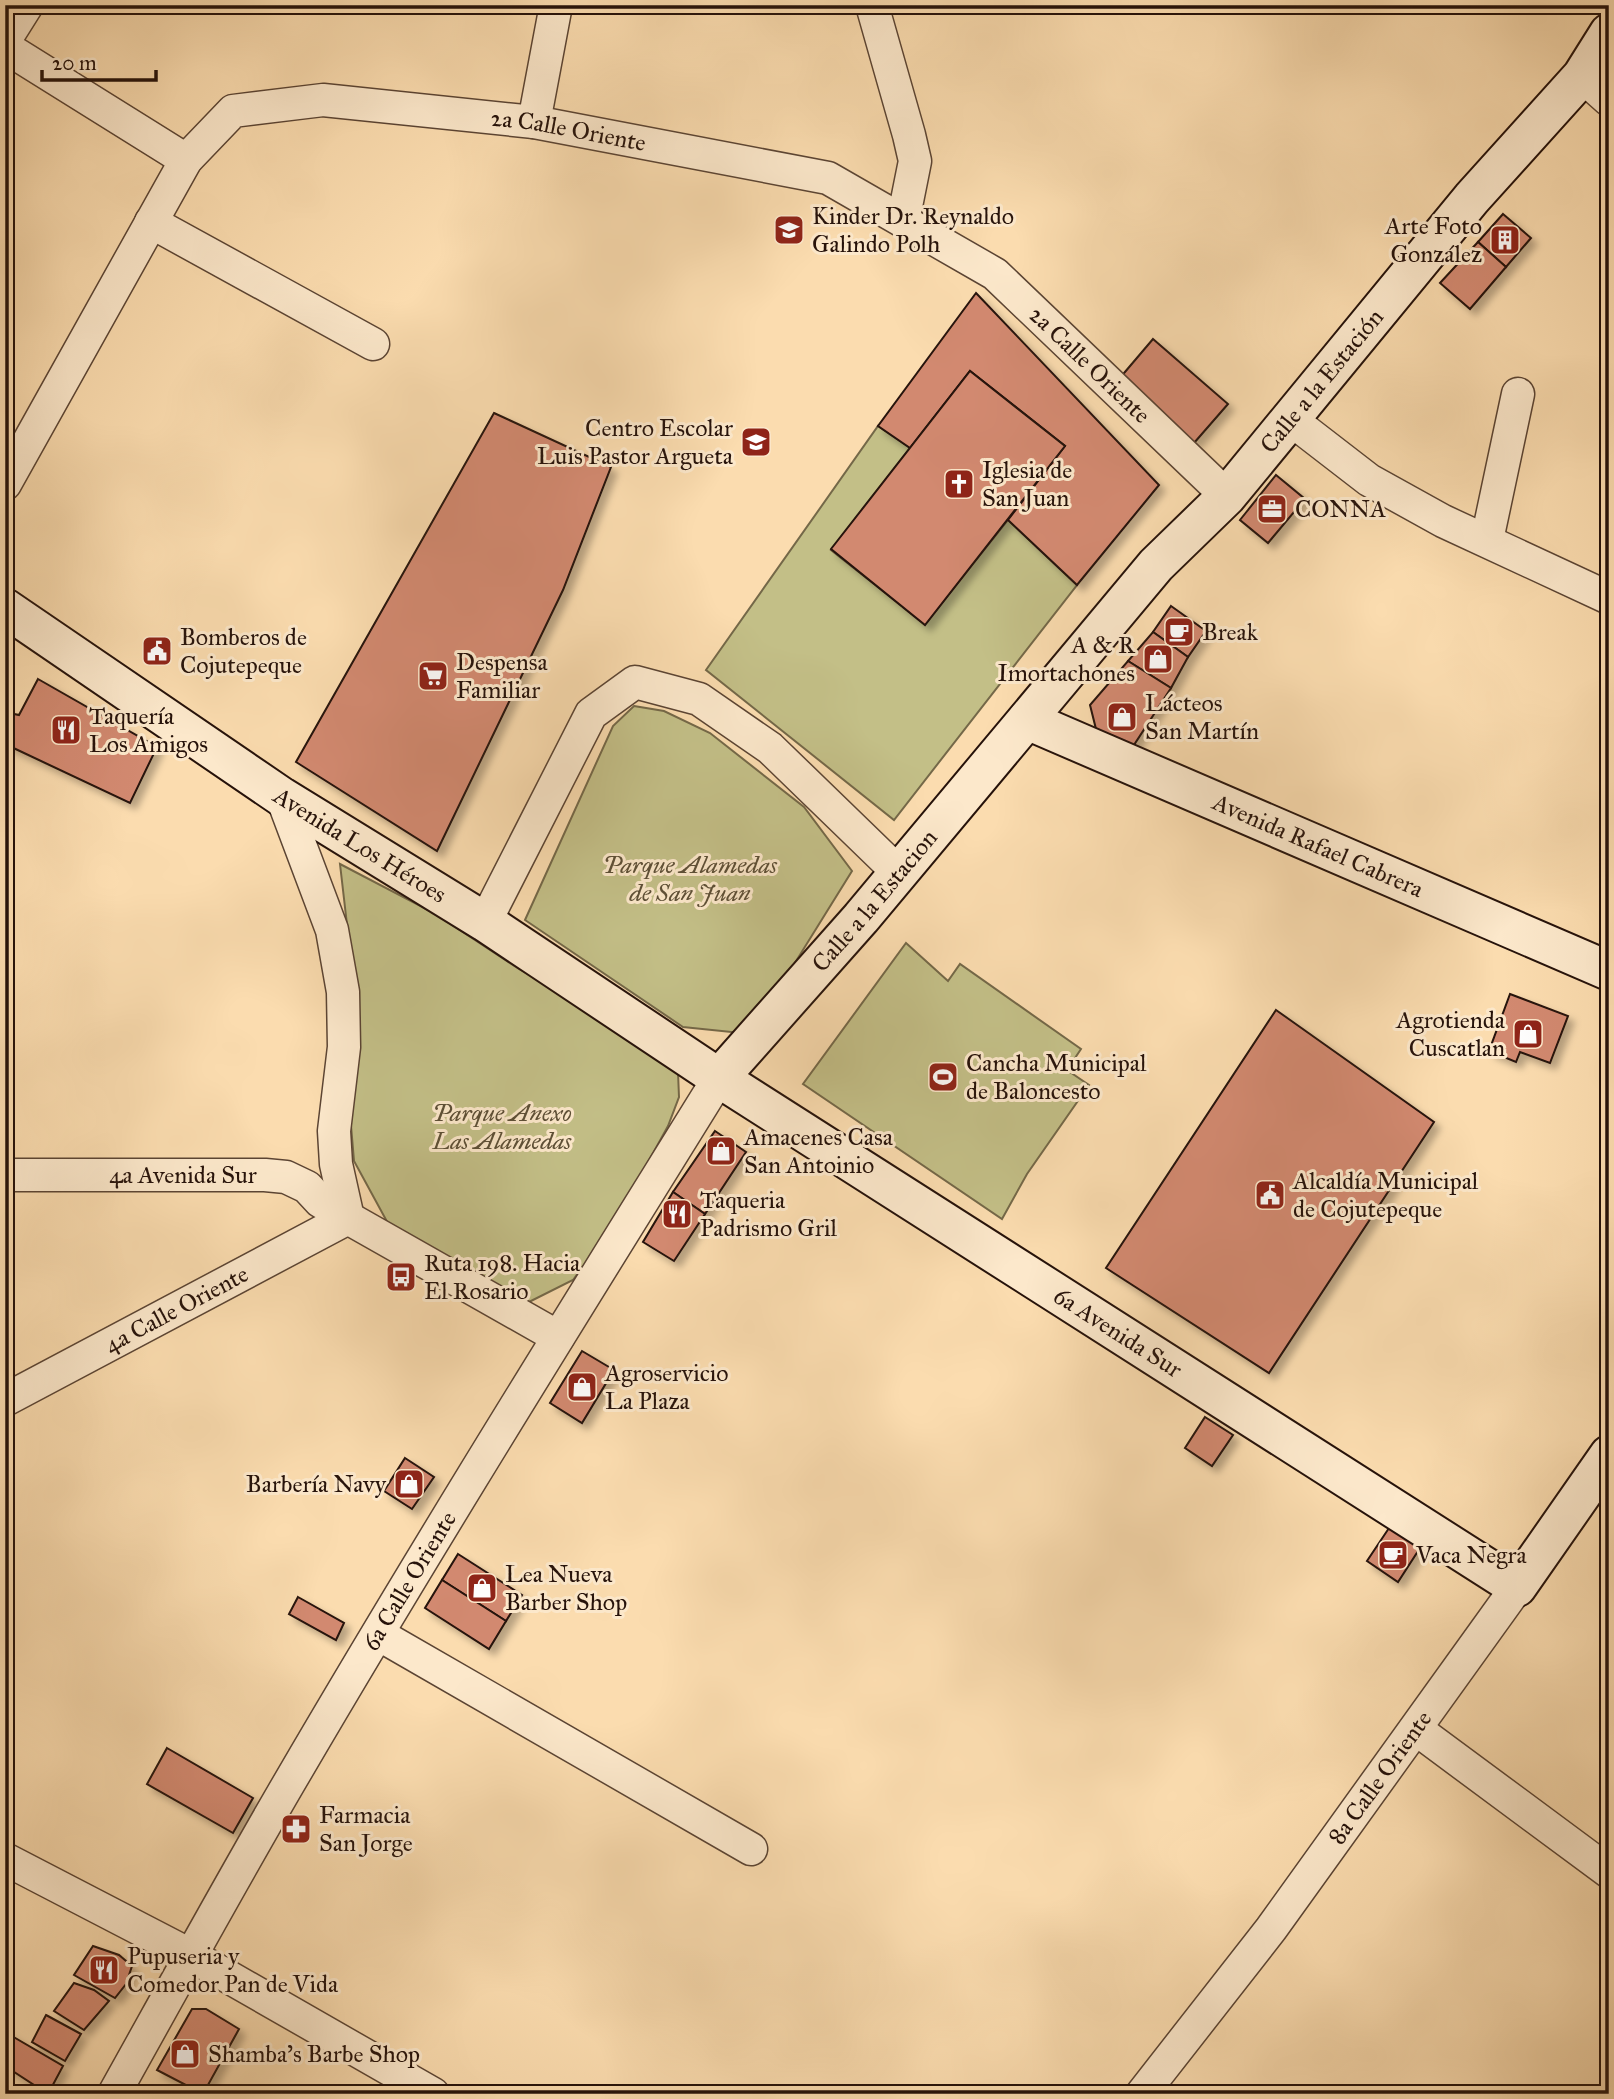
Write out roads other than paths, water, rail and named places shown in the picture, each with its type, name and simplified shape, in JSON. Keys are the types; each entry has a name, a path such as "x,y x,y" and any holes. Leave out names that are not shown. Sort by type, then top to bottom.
{"main road":[{"name":"Calle a la Estación","path":"1027,720 1156,565 1227,496 1472,198 1595,88 1609,33"},
{"name":"Avenida Los Héroes","path":"5,608 282,797 485,922 719,1078"},
{"name":"Calle a la Estacion","path":"719,1078 899,873 1027,720"},
{"name":"Avenida Rafael Cabrera","path":"1027,720 1609,971"},
{"name":"6a Avenida Sur","path":"719,1078 1517,1587"},
{"name":"8a Calle Oriente","path":"1517,1587 1609,1455"}],"street":[{"path":"5,40 27,5"},
{"path":"534,122 556,5"},
{"path":"872,5 915,161 904,221"},
{"path":"5,47 186,160"},
{"name":"2a Calle Oriente","path":"5,484 186,160 233,111 323,100 534,122 828,178 995,274 1227,496"},
{"path":"151,222 373,344"},
{"path":"1487,540 1518,394"},
{"path":"1290,419 1369,480 1443,521 1609,598"},
{"path":"485,922 591,713 635,682 699,699 770,748 899,873"},
{"path":"282,797 332,930 344,992 344,1047 334,1131 336,1164 348,1218"},
{"name":"6a Calle Oriente","path":"114,2094 289,1784 378,1634 719,1078"},
{"name":"4a Avenida Sur","path":"5,1175 286,1177 307,1187 320,1201 348,1218 558,1337"},
{"name":"4a Calle Oriente","path":"5,1400 348,1218"},
{"name":"8a Calle Oriente","path":"1142,2094 1271,1929 1517,1587"},
{"path":"378,1634 751,1850"},
{"path":"1416,1730 1609,1872"},
{"path":"5,1859 192,1956 433,2094"}],"place":[{"name":"Kinder Dr. Reynaldo Galindo Polh","path":"789,230"},
{"name":"Arte Foto González","path":"1505,240"},
{"name":"Centro Escolar Luis Pastor Argueta","path":"756,442"},
{"name":"Iglesia de San Juan","path":"959,484"},
{"name":"CONNA","path":"1272,509"},
{"name":"Break","path":"1179,632"},
{"name":"Bomberos de Cojutepeque","path":"157,651"},
{"name":"A & R Imortachones","path":"1158,659"},
{"name":"Despensa Familiar","path":"433,676"},
{"name":"Lácteos San Martín","path":"1122,717"},
{"name":"Taquería Los Amigos","path":"66,730"},
{"name":"Agrotienda Cuscatlan","path":"1528,1034"},
{"name":"Cancha Municipal de Baloncesto","path":"943,1077"},
{"name":"Amacenes Casa San Antoinio","path":"721,1151"},
{"name":"Alcaldía Municipal de Cojutepeque","path":"1270,1195"},
{"name":"Taqueria Padrismo Gril","path":"677,1214"},
{"name":"Ruta 198. Hacia El Rosario","path":"401,1277"},
{"name":"Agroservicio La Plaza","path":"582,1387"},
{"name":"Barbería Navy","path":"409,1484"},
{"name":"Vaca Negra","path":"1393,1555"},
{"name":"Lea Nueva Barber Shop","path":"482,1588"},
{"name":"Farmacia San Jorge","path":"296,1829"},
{"name":"Pupuseria y Comedor Pan de Vida","path":"104,1970"},
{"name":"Shamba's Barbe Shop","path":"185,2054"}],"park label":[{"name":"Parque Alamedas de San Juan","path":"690,879"},
{"name":"Parque Anexo Las Alamedas","path":"502,1127"}]}
